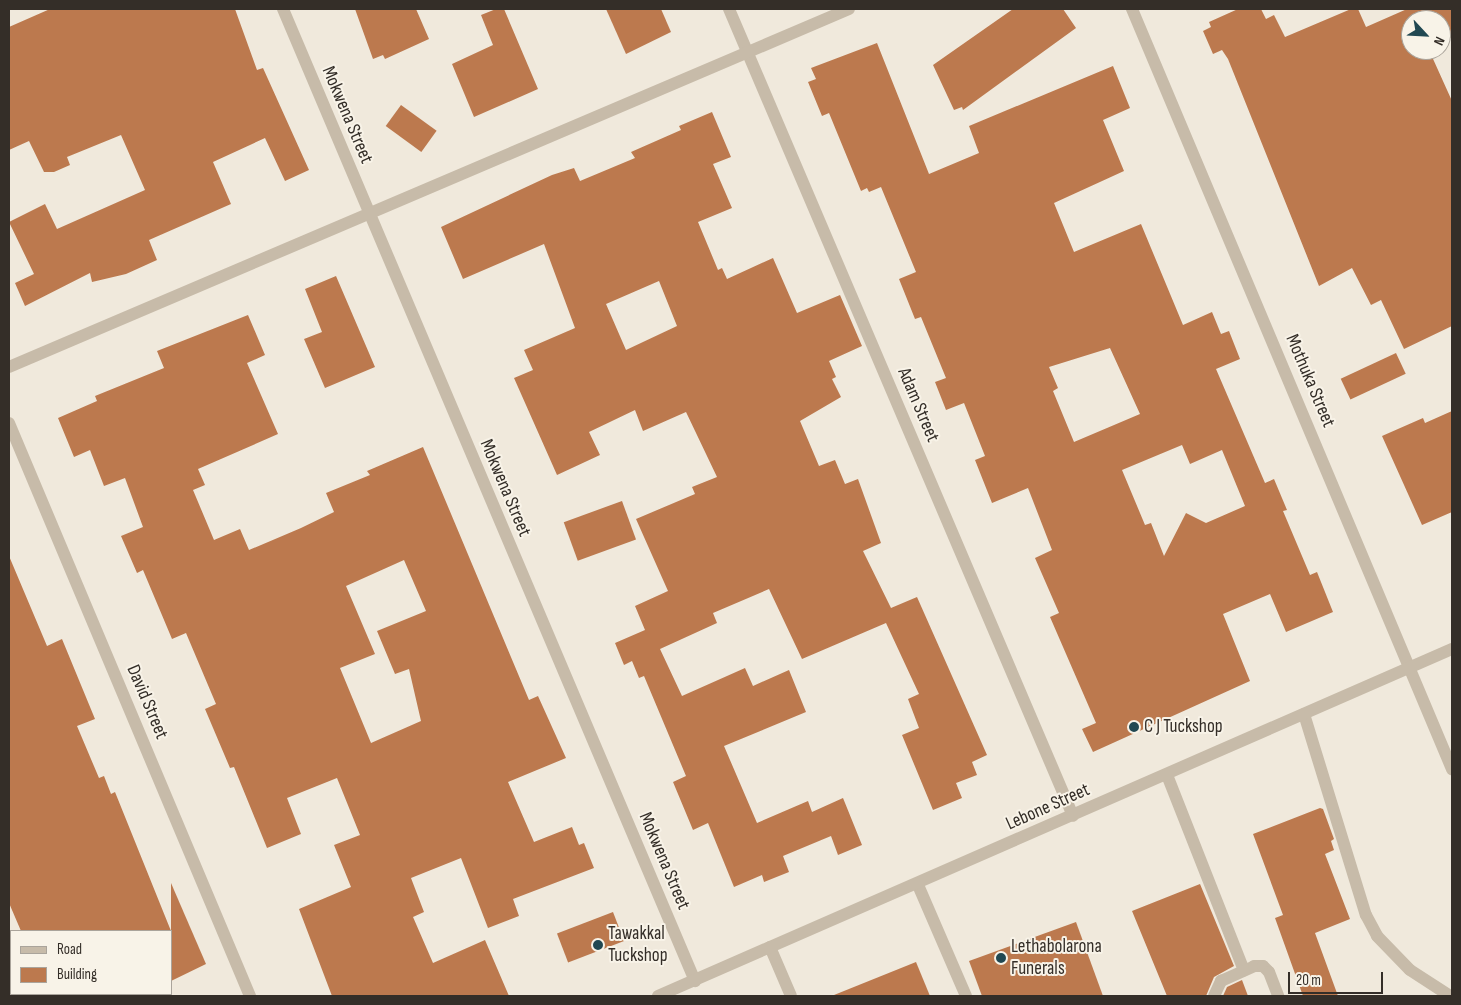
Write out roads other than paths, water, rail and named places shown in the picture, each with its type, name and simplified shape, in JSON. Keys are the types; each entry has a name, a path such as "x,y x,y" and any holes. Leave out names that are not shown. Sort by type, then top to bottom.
{"street":[{"name":"Mokwena Street","path":"283,9 695,981"},
{"name":"Adam Street","path":"729,9 1073,816"},
{"path":"9,367 368,212 748,53 848,9"},
{"name":"Mothuka Street","path":"1132,9 1411,667 1452,769"},
{"name":"David Street","path":"9,423 250,996"},
{"name":"Lebone Street","path":"658,996 918,885 1452,649"},
{"path":"1304,714 1366,915 1376,936 1410,970 1450,996"},
{"path":"1166,775 1244,970"},
{"path":"918,885 966,996"},
{"path":"770,947 791,996"},
{"path":"1214,996 1221,981 1244,970 1263,966 1269,972 1278,996"}],"place":[{"name":"C J Tuckshop","path":"1134,727"},
{"name":"Tawakkal Tuckshop","path":"598,945"},
{"name":"Lethabolarona Funerals","path":"1001,958"}]}
